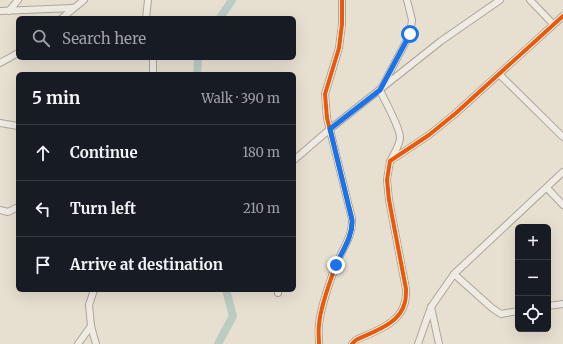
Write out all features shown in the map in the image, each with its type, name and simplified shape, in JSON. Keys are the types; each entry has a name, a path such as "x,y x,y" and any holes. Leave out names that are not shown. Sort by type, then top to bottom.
{"street":[{"path":"9,11 18,0"},
{"path":"64,16 84,0"},
{"path":"146,16 148,0"},
{"path":"319,344 319,324 326,296 336,265 351,234 352,228 352,220 327,118 325,103 325,94 339,48 342,24 342,0"},
{"path":"380,90 410,34 412,20 407,0"},
{"path":"296,158 330,129 441,41 500,0"},
{"path":"530,0 554,24"},
{"path":"0,11 73,8"},
{"path":"390,161 429,136 500,75 563,16"},
{"path":"0,63 16,54"},
{"path":"153,60 153,72"},
{"path":"500,75 563,137"},
{"path":"352,344 356,340 392,322 400,313 405,302 406,289 389,200 387,180 390,161 399,145 400,137 398,128 380,90"},
{"path":"0,123 16,126"},
{"path":"418,344 431,307 454,274 563,172"},
{"path":"547,188 563,205"},
{"path":"0,210 8,212 16,208"},
{"path":"454,274 492,308 501,314 515,312"},
{"path":"93,292 90,305 91,326 96,344"},
{"path":"551,306 563,304"},
{"path":"431,307 439,344"},
{"path":"78,344 91,326"}],"waterway":[{"path":"221,16 232,0"},
{"path":"197,72 198,60"},
{"path":"218,344 233,316 227,292"}],"cycle path":[{"path":"319,344 319,327 323,304 336,265 351,232 352,225 352,219 327,118 325,94 339,48 342,24 342,0"},
{"path":"352,344 356,340 386,326 398,316 402,310 405,300 406,289 389,200 387,180 390,161 429,135 456,113 563,16"}],"route":[{"path":"336,265 351,234 352,220 330,129 380,90 410,34"}]}
